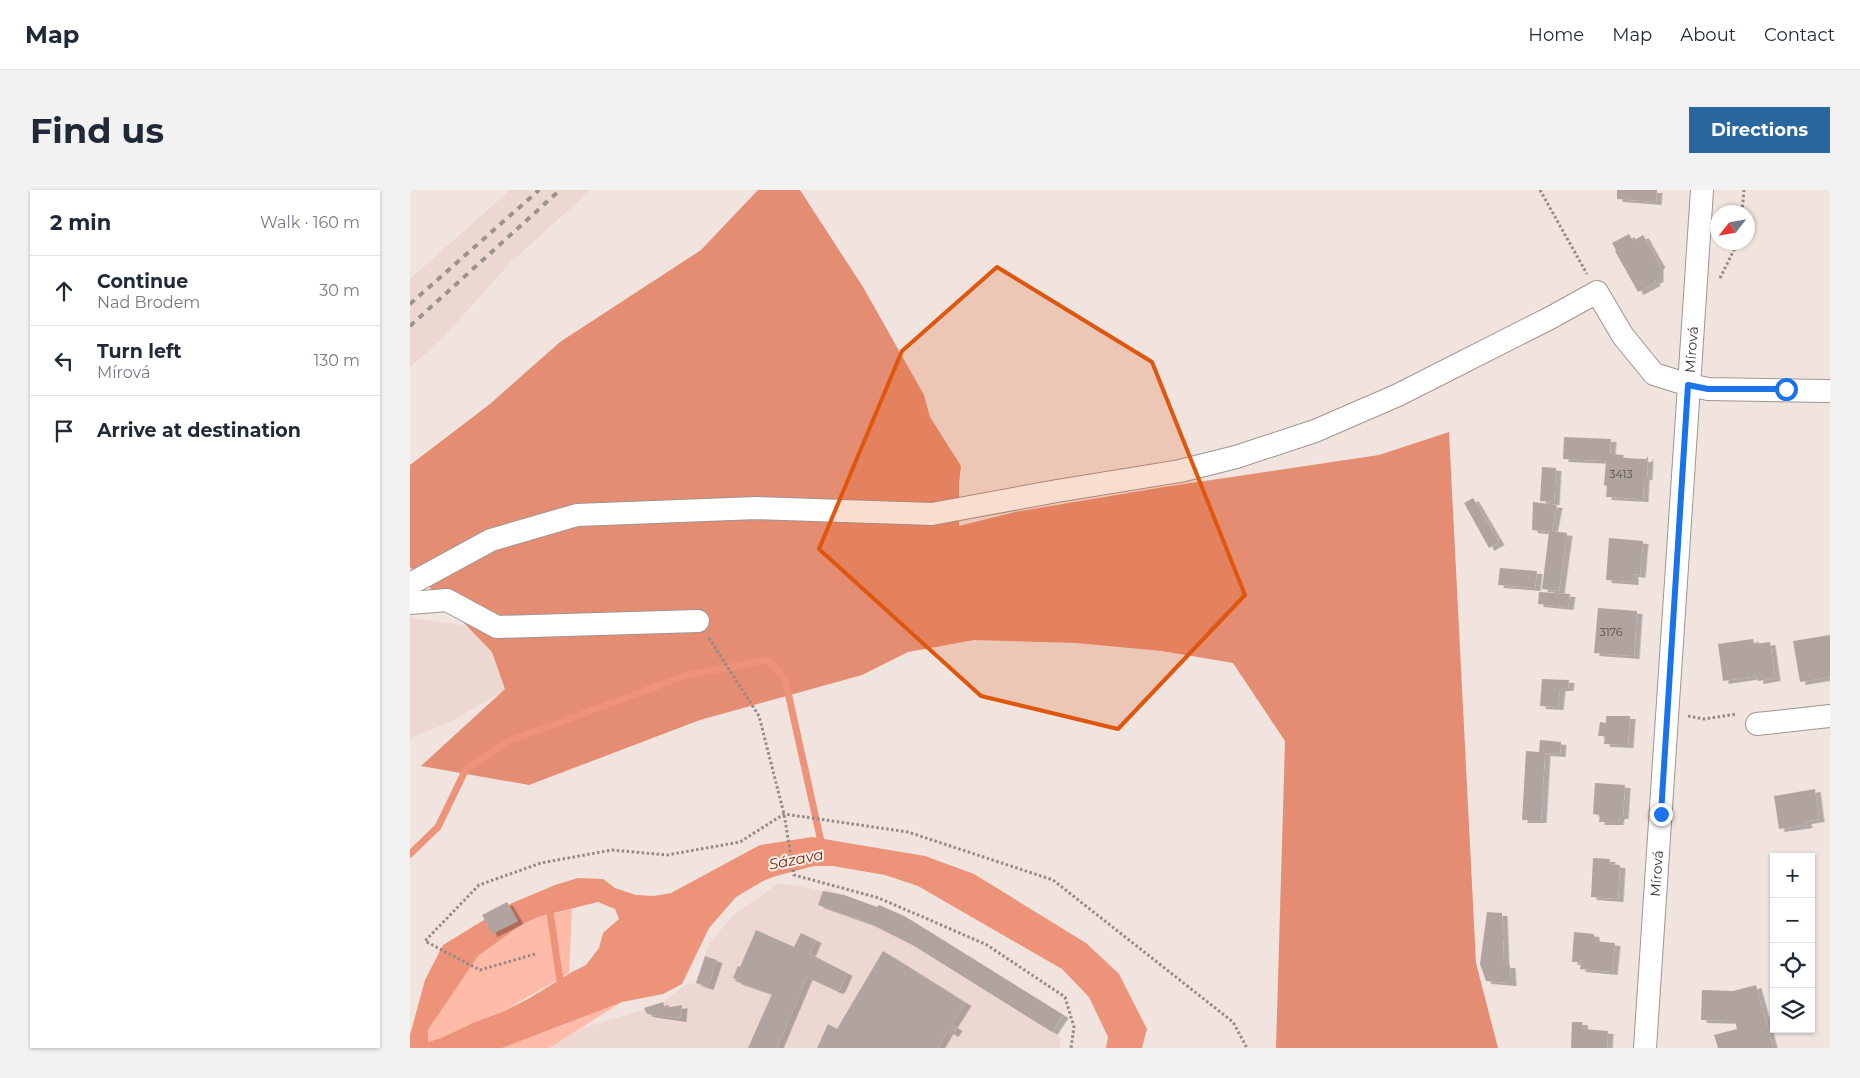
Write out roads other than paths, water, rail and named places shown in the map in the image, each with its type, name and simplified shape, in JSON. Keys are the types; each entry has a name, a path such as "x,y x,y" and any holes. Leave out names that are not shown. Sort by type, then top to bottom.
{"street":[{"name":"Mírová","path":"1645,1048 1702,190"},
{"path":"410,584 491,540 576,515 758,508 932,514 1057,490 1180,471 1236,457 1315,431 1398,395 1552,317 1597,292 1623,336 1654,374 1708,389 1830,391"},
{"path":"410,603 447,600 497,628 698,621"},
{"path":"1750,719 1830,716"}],"water":[{"name":"Sázava","path":"812,837 925,856 974,874 1086,943 1119,974 1147,1029 1142,1048 1106,1048 1108,1037 1089,997 1062,969 918,886 885,875 833,866 814,866 765,880 736,897 709,928 682,984 663,994 622,1002 502,1048 410,1048 410,1035 425,980 443,945 510,904 555,885 578,878 603,879 615,888 636,895 654,896 671,893 760,845","holes":["598,902 615,909 619,919 603,933 599,948 586,965 502,1012 428,1042 428,1030 478,956 521,925 538,917"]}],"waterway":[{"name":"Sázava","path":"410,854 438,827 466,769 509,741 687,675 768,660 785,679 822,846"},
{"path":"549,906 561,987"}],"railway":[{"path":"410,304 539,190"},
{"path":"410,326 560,190"}]}
